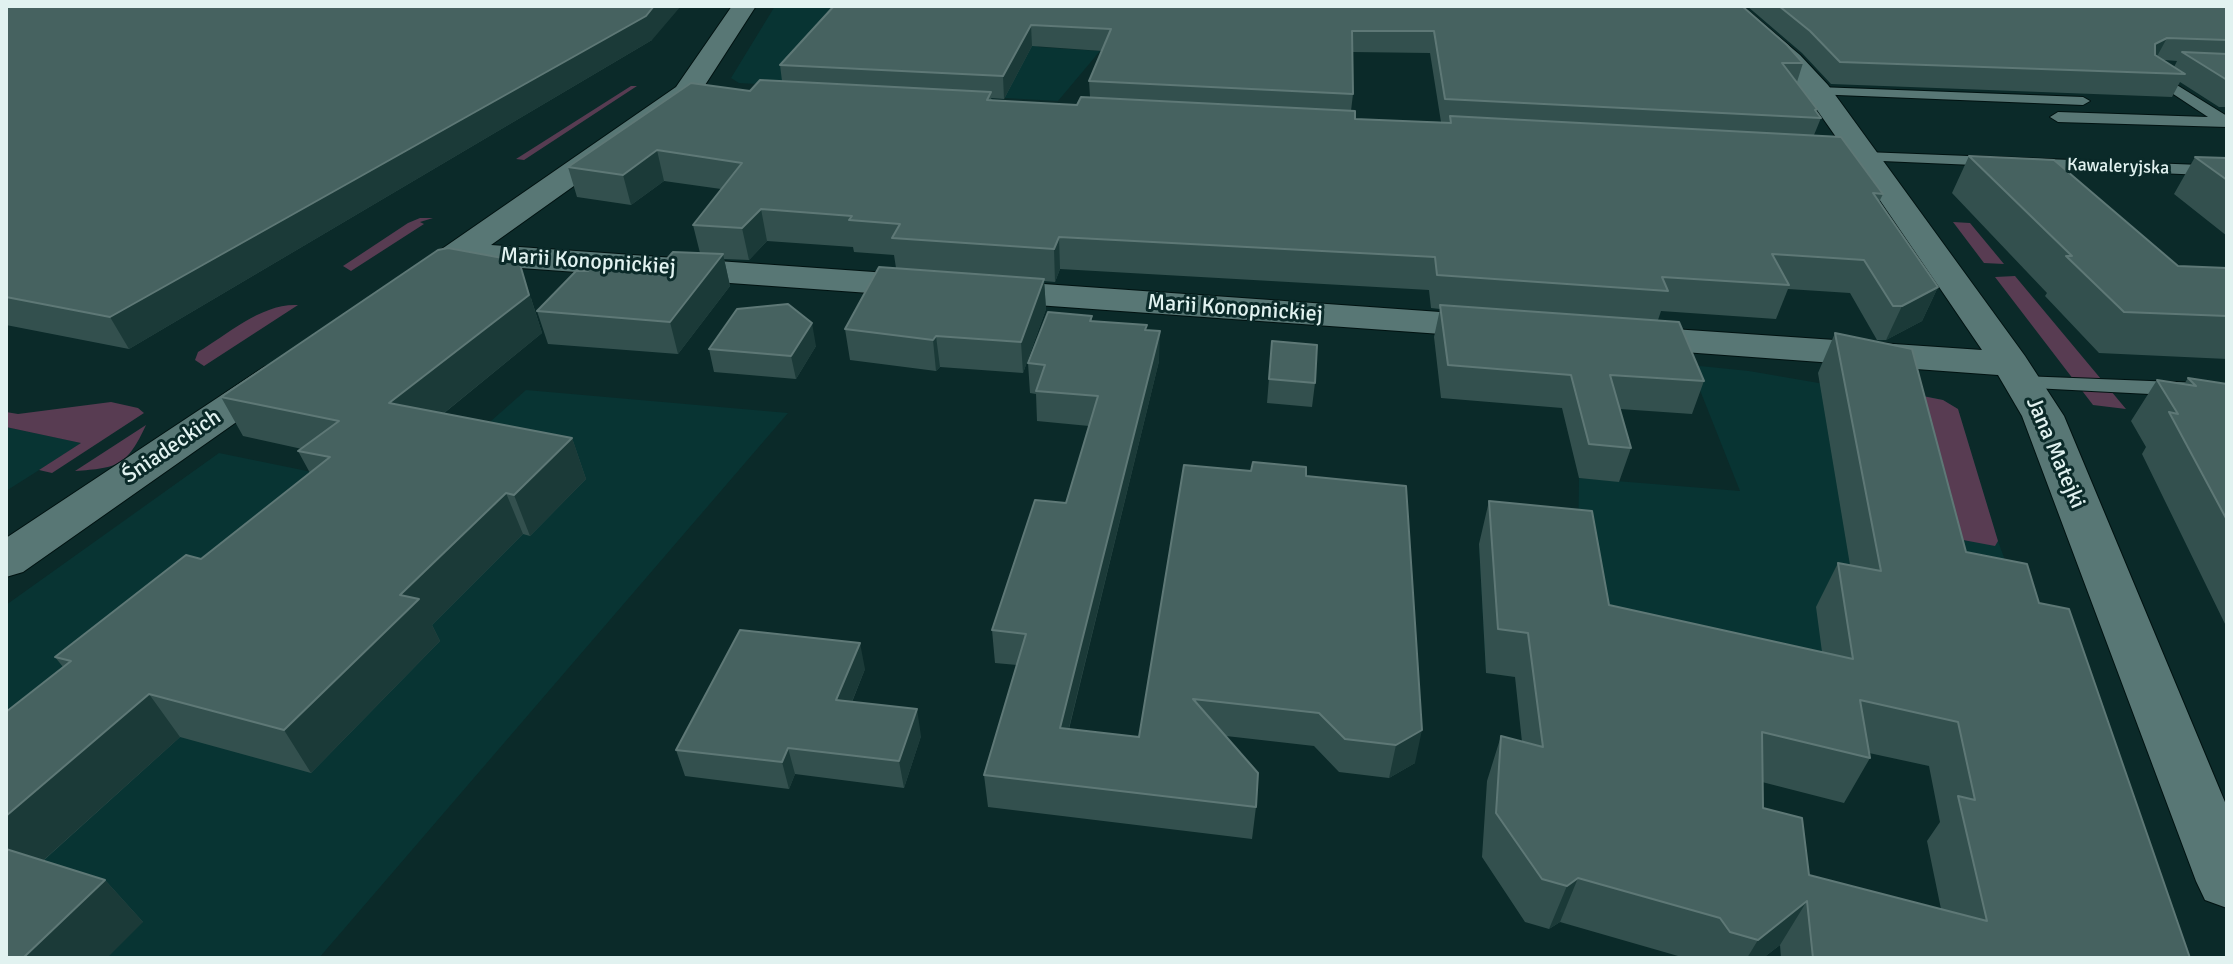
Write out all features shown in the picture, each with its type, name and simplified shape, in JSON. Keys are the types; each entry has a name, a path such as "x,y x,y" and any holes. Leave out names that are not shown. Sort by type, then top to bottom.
{"street":[{"path":"420,279 700,94 744,6"},
{"name":"Jana Matejki","path":"1728,6 1791,60 1818,91 2017,373 2043,416 2227,881"},
{"path":"1767,152 1865,157"},
{"name":"Marii Konopnickiej","path":"458,253 1532,330"},
{"path":"1595,334 2017,373"},
{"name":"Śniadeckich","path":"6,561 307,355"}],"lane":[{"path":"2169,68 2155,67 2150,72 2227,122"},
{"path":"1818,91 2083,101"},
{"path":"2058,117 2227,122"},
{"name":"Kawaleryjska","path":"1865,157 2227,171"},
{"path":"2017,373 2227,391"}],"shaded area":[{"path":"775,6 978,6 1039,47 1100,51 1058,101 739,83 731,78"},
{"path":"631,86 637,86 524,160 516,159"},
{"path":"420,218 433,218 420,222 424,224 351,271 343,266 408,223"},
{"path":"1953,222 1970,223 2004,264 1984,263"},
{"path":"2015,276 2126,409 2093,405 1995,277"},
{"path":"298,305 204,366 195,360 198,352 258,314"},
{"path":"1690,365 1749,371 1865,391 1864,383 1943,400 1958,409 1998,541 2039,653 1929,766 1602,688 1486,673 1479,544 1578,554 1579,478 1740,491"},
{"path":"526,390 788,413 319,958 6,958 6,605 219,453 312,472 473,437"},
{"path":"1892,390 1943,400 1958,409 1998,541 1995,546 1926,533"},
{"path":"111,402 138,408 144,413 52,473 39,470 81,443 6,427 6,412 18,414"},
{"path":"146,425 133,449 120,462 75,471"},
{"path":"6,427 82,443 6,491"}],"building":[{"path":"6,6 654,6 646,16 110,317 6,297"},
{"path":"834,6 1742,6 1803,63 1782,63 1821,118 1445,99 1434,31 1352,31 1353,94 1089,81 1111,29 1031,25 1003,76 780,65"},
{"path":"1779,6 2227,6 2227,40 2167,38 2155,44 2155,55 2185,74 1840,62 1810,31"},
{"path":"2182,52 2227,54 2227,80"},
{"path":"760,80 991,92 987,100 1077,105 1081,97 1355,111 1355,119 1451,123 1450,116 1841,137 1883,194 1873,193 1938,287 1902,306 1893,306 1864,260 1772,254 1789,285 1662,277 1668,291 1437,275 1435,257 1059,237 1054,249 892,238 900,224 849,220 852,216 761,209 742,228 693,225 742,163 657,150 623,175 568,167 691,83 750,91"},
{"path":"1969,156 2054,160 2178,266 2227,268 2227,316 2124,312 2066,256 2072,256"},
{"path":"2195,157 2227,158 2227,180"},
{"path":"448,248 519,261 529,295 389,403 572,438 514,495 506,493 400,595 419,599 284,730 149,694 6,816 6,712 71,661 55,657 186,555 201,559 330,457 298,451 339,421 221,397 438,250"},
{"path":"673,252 723,254 670,322 537,311 576,271 588,271 592,267 625,270 629,266 659,268"},
{"path":"879,267 1044,279 1021,342 936,336 933,340 845,329"},
{"path":"788,304 812,323 791,356 709,349 737,309"},
{"path":"1440,305 1679,322 1704,381 1610,375 1631,448 1589,444 1571,375 1448,365"},
{"path":"1048,312 1092,316 1090,321 1147,325 1145,330 1160,331 1060,728 1139,737 1184,465 1251,471 1253,462 1306,467 1306,476 1406,486 1422,730 1396,745 1345,739 1319,713 1193,699 1258,773 1256,807 984,775 1026,634 992,630 1035,500 1066,503 1098,396 1036,391 1045,365 1028,363"},
{"path":"1835,333 1912,349 1966,552 2027,564 2039,603 2069,609 2190,958 1813,958 1807,901 1758,940 1730,932 1720,918 1578,878 1567,886 1542,879 1496,813 1501,736 1543,747 1528,633 1498,629 1489,501 1592,511 1609,605 1853,659 1838,563 1881,571","holes":["1860,700 1958,722 1975,800 1958,796 1987,921 1809,875 1802,818 1763,808 1762,732 1870,758"]},
{"path":"1272,341 1317,345 1315,383 1269,379"},
{"path":"2188,378 2227,384 2227,520 2169,412 2178,414 2157,380 2196,386"},
{"path":"740,630 860,643 836,700 917,709 899,761 788,748 782,762 676,750"},
{"path":"6,849 105,880 23,958 6,958"}]}
